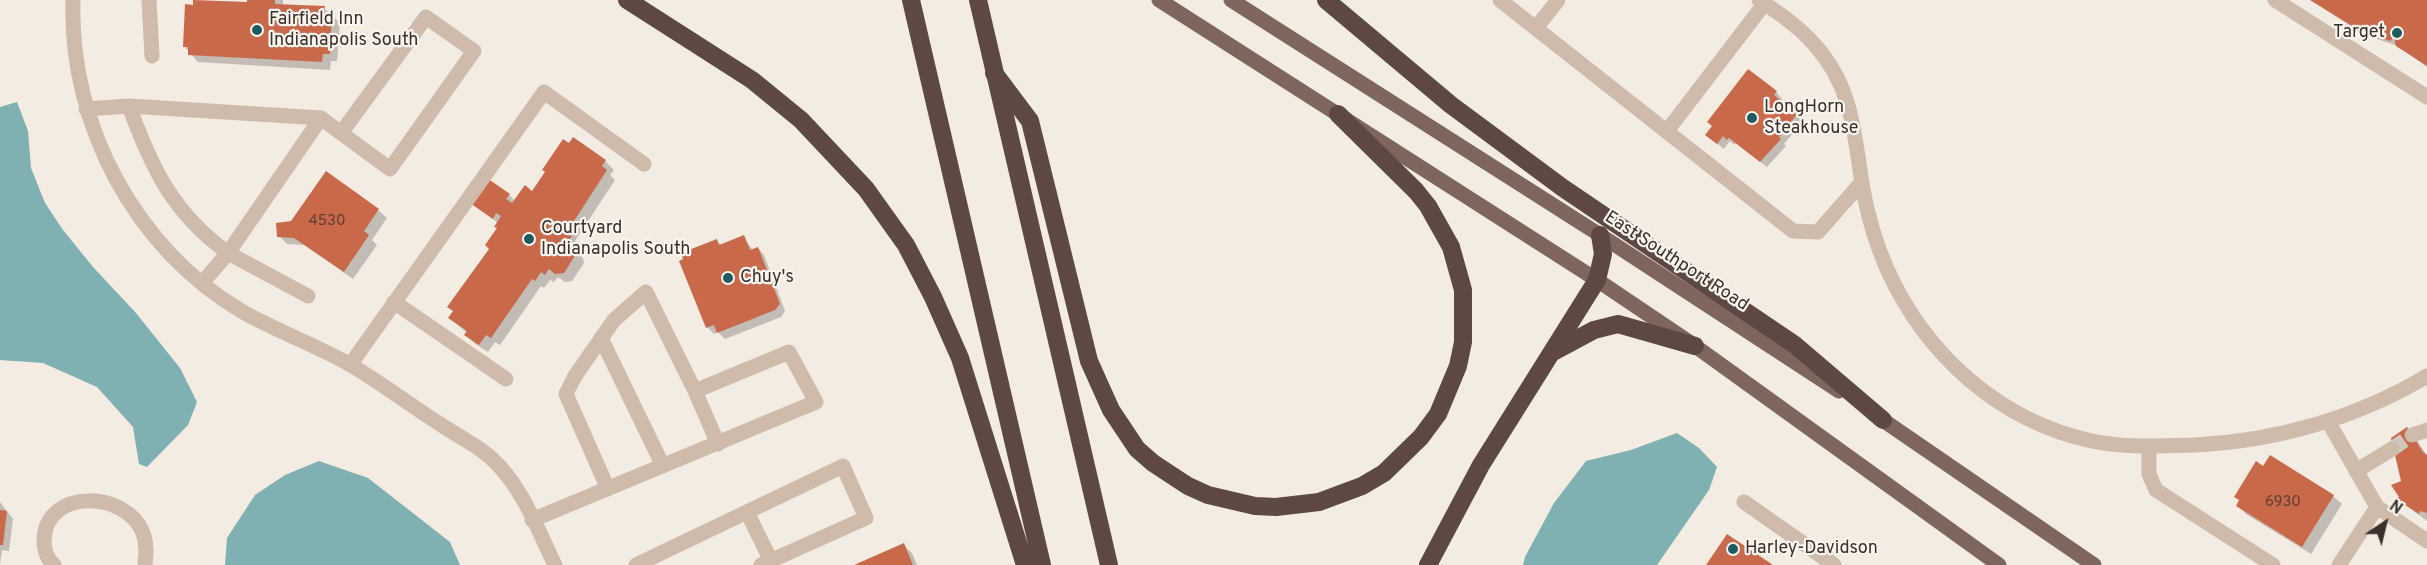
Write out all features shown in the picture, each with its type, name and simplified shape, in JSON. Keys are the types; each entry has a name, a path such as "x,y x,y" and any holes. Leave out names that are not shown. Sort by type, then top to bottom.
{"highway":[{"path":"627,0 752,80 801,120 866,189 906,245 933,297 960,358 1025,565"},
{"path":"911,0 1042,565"},
{"path":"978,0 1109,565"},
{"path":"1326,0 1461,112 1563,188 1795,345 1883,420"},
{"path":"994,73 1030,121 1089,361 1111,410 1137,448 1153,463 1188,486 1208,495 1255,506 1276,507 1319,501 1362,486 1384,472 1421,437 1438,414 1458,366 1463,342 1463,290 1451,247 1428,206 1416,190 1338,114"},
{"path":"1428,565 1461,499 1598,280 1603,254 1600,235"},
{"path":"1551,353 1594,330 1618,324 1695,346"}],"main road":[{"path":"1159,0 1598,280 1695,346 1999,565"},
{"name":"East Southport Road","path":"1231,0 1600,235 1883,420 2094,565"}],"street":[{"path":"73,0 72,20 77,73 86,110 104,157 120,189 151,231 202,284 243,312 350,365 490,457 515,484 555,565"},
{"path":"149,0 152,56"},
{"path":"1500,0 1793,231 1818,232 1862,182"},
{"path":"1536,28 1558,0"},
{"path":"2275,0 2427,97"},
{"path":"1667,132 1762,2 1799,29 1814,44 1832,69 1852,114 1862,182 1877,241 1896,287 1919,326 1963,375 2000,403 2049,428 2094,441 2149,446 2233,442 2328,421 2382,399 2427,376"},
{"path":"86,110 129,106 321,118 341,133 390,169 474,51 426,17 341,133"},
{"path":"350,365 544,92 644,164"},
{"path":"129,106 147,154 162,181 197,227 228,253 308,296"},
{"path":"202,284 228,253 321,118"},
{"path":"608,489 566,394 575,376 614,320 646,292 695,391 718,444"},
{"path":"394,302 506,380"},
{"path":"601,338 663,466"},
{"path":"532,520 816,402 789,352 695,391"},
{"path":"2328,421 2377,507 2427,541"},
{"path":"2412,435 2427,430"},
{"path":"2149,446 2149,474 2156,490 2274,565"},
{"path":"2356,471 2392,449"},
{"path":"636,565 843,466 866,518 768,564 747,512"},
{"path":"54,565 45,548 47,525 60,508 75,501 85,501 113,506 139,524 146,547 145,565"},
{"path":"1743,502 1833,565"},
{"path":"2339,565 2377,507"}],"water":[{"path":"17,102 28,131 31,168 45,203 93,267 136,313 180,368 197,402 188,425 147,467 139,464 133,427 97,387 43,363 0,360 0,107"},
{"path":"1677,433 1699,448 1717,467 1709,490 1657,565 1523,565 1554,503 1586,461 1631,450"},
{"path":"319,461 368,478 450,542 460,565 225,565 227,538 255,495 285,475"}],"building":[{"name":"Fairfield Inn Indianapolis South","path":"193,0 247,2 247,0 275,0 275,4 325,6 324,12 332,13 330,54 323,54 322,62 188,55 188,47 183,47 185,4 193,5"},
{"name":"Target","path":"2310,0 2427,0 2427,66 2396,46 2394,37 2390,41 2357,29"},
{"name":"LongHorn Steakhouse","path":"1748,69 1777,91 1774,95 1797,114 1779,137 1781,139 1760,162 1729,138 1727,140 1723,136 1717,144 1705,135 1712,126 1707,122"},
{"name":"Courtyard Indianapolis South","path":"573,137 606,160 602,166 607,170 567,232 572,236 567,243 575,248 576,254 564,273 555,274 549,269 545,275 541,272 535,281 532,279 491,338 486,335 479,345 464,335 467,331 448,318 453,311 447,307 489,249 485,245 497,228 494,227 501,216 496,213 493,219 467,201 484,176 510,194 506,199 512,203 525,185 532,191 545,172 542,170 563,139 569,143"},
{"path":"326,171 379,209 364,231 369,235 344,272 294,238 277,237 276,223 291,221"},
{"name":"Chuy's","path":"744,235 750,250 758,247 780,304 775,310 717,333 714,325 706,328 679,261 683,259 681,253 717,239 719,245"},
{"path":"2407,427 2427,455 2427,513 2420,511 2419,514 2405,505 2397,498 2399,497 2391,485 2401,481 2391,438"},
{"path":"2270,455 2334,495 2302,547 2236,506 2239,500 2234,497 2256,461 2263,466"},
{"path":"0,510 7,511 3,545 0,545"},
{"name":"Harley-Davidson","path":"1727,534 1773,565 1706,565"},
{"path":"904,543 913,565 854,565"}],"tunnel":[{"path":"2392,449 2412,435"}],"place":[{"name":"Fairfield Inn Indianapolis South","path":"257,30"},
{"name":"Target","path":"2397,33"},
{"name":"LongHorn Steakhouse","path":"1752,118"},
{"name":"Courtyard Indianapolis South","path":"529,239"},
{"name":"Chuy's","path":"728,278"},
{"name":"Harley-Davidson","path":"1733,549"}]}
